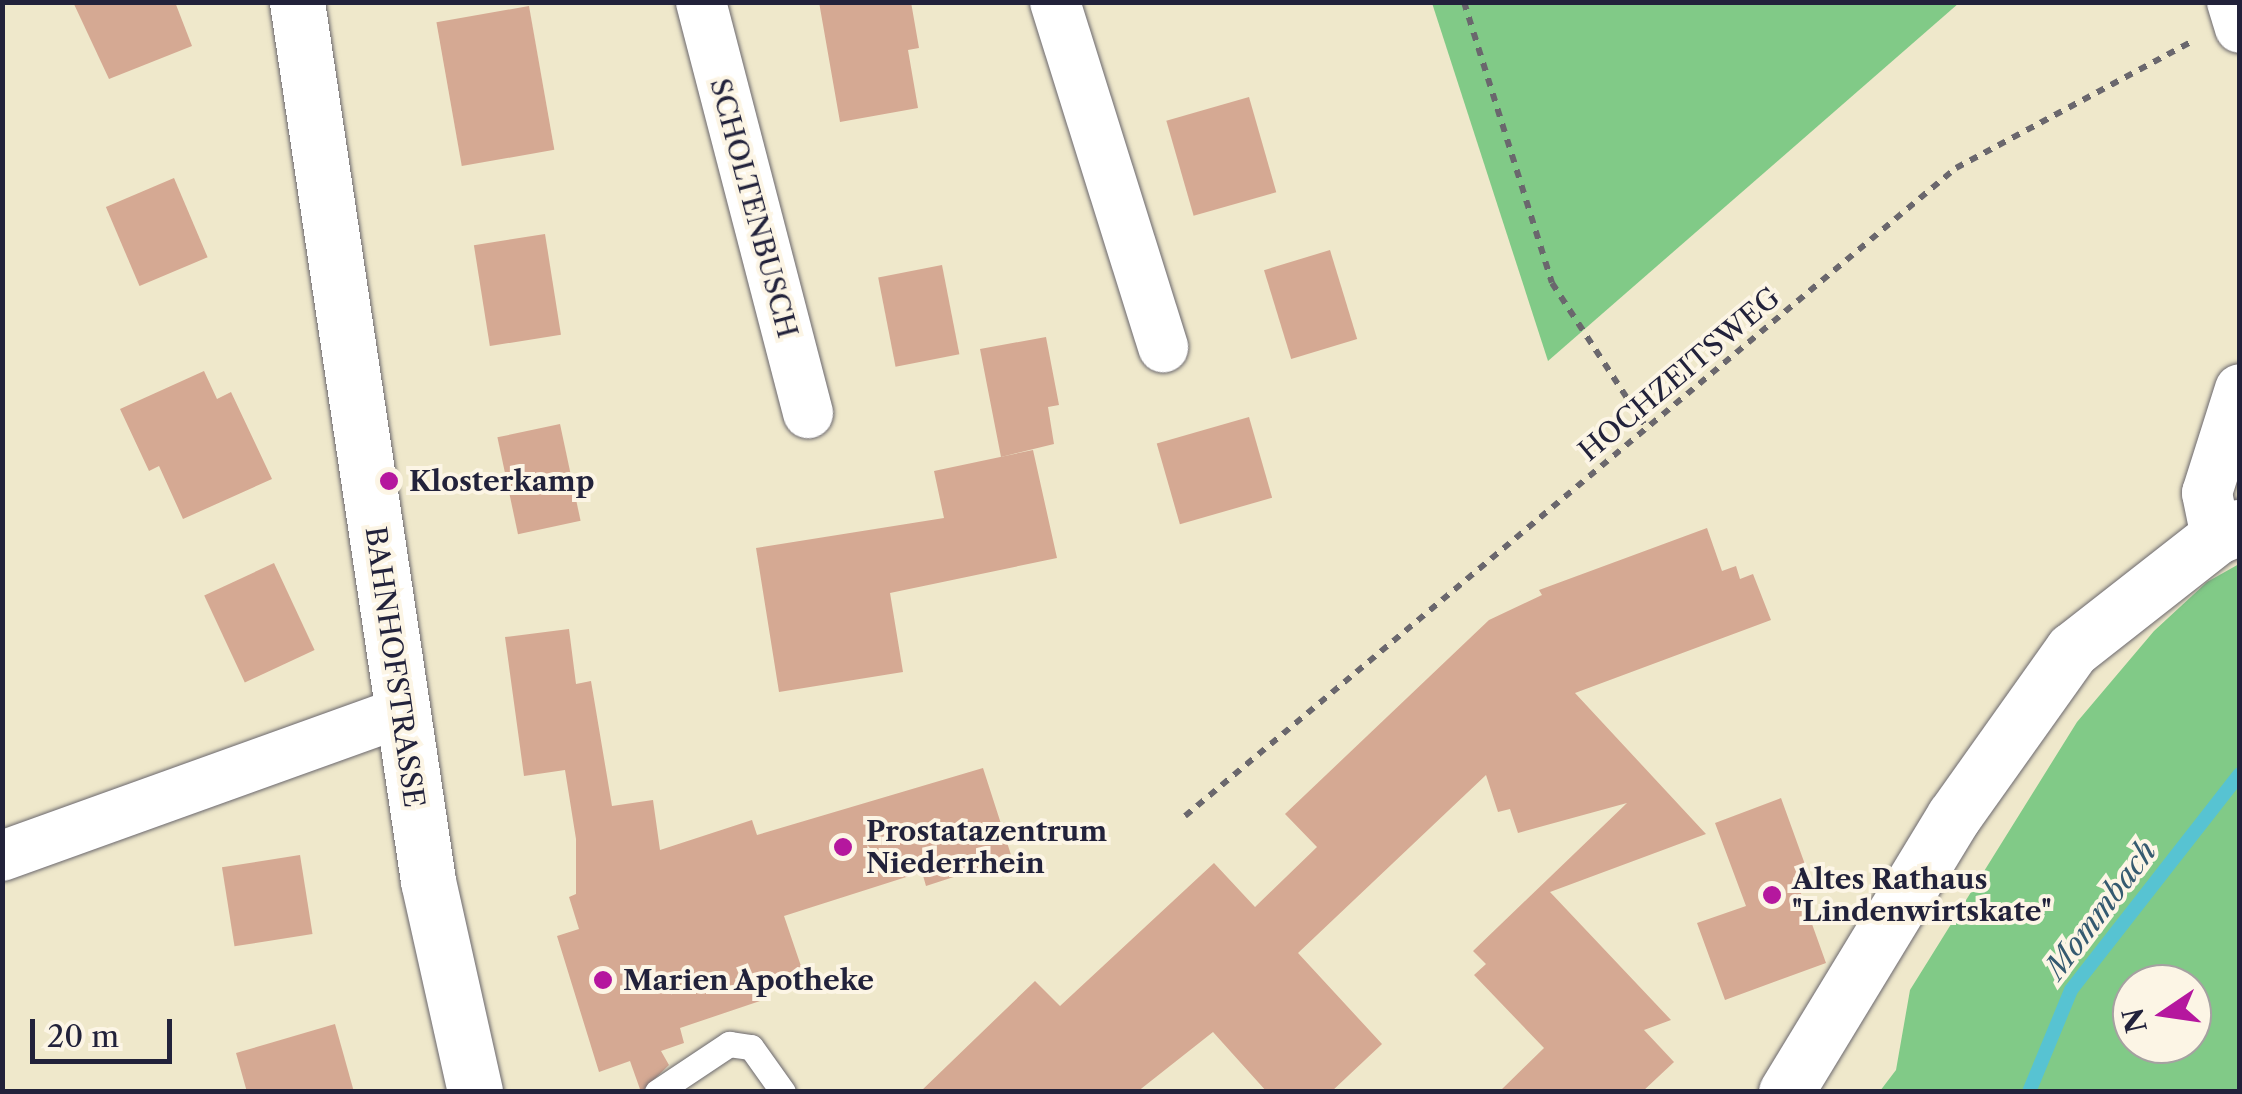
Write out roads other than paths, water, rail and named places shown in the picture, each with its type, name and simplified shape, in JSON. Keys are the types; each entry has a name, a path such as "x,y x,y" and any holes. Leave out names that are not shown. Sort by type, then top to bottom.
{"street":[{"name":"BAHNHOFSTRASSE","path":"297,2 428,881 475,1092"},
{"name":"SCHOLTENBUSCH","path":"701,2 808,413"},
{"path":"1054,2 1163,347"},
{"path":"2232,2 2239,27"},
{"path":"1786,1092 1954,816 2072,650 2228,532 2207,493 2240,390"},
{"path":"2,856 401,712"}],"lane":[{"path":"656,1092 729,1044 751,1047 783,1092"}],"waterway":[{"name":"Mommbach","path":"2029,1092 2071,990 2240,774"}],"place":[{"name":"Klosterkamp","path":"389,481"},
{"name":"Prostatazentrum Niederrhein","path":"843,847"},
{"name":"Altes Rathaus \"Lindenwirtskate\"","path":"1772,895"},
{"name":"Marien Apotheke","path":"603,980"}]}
